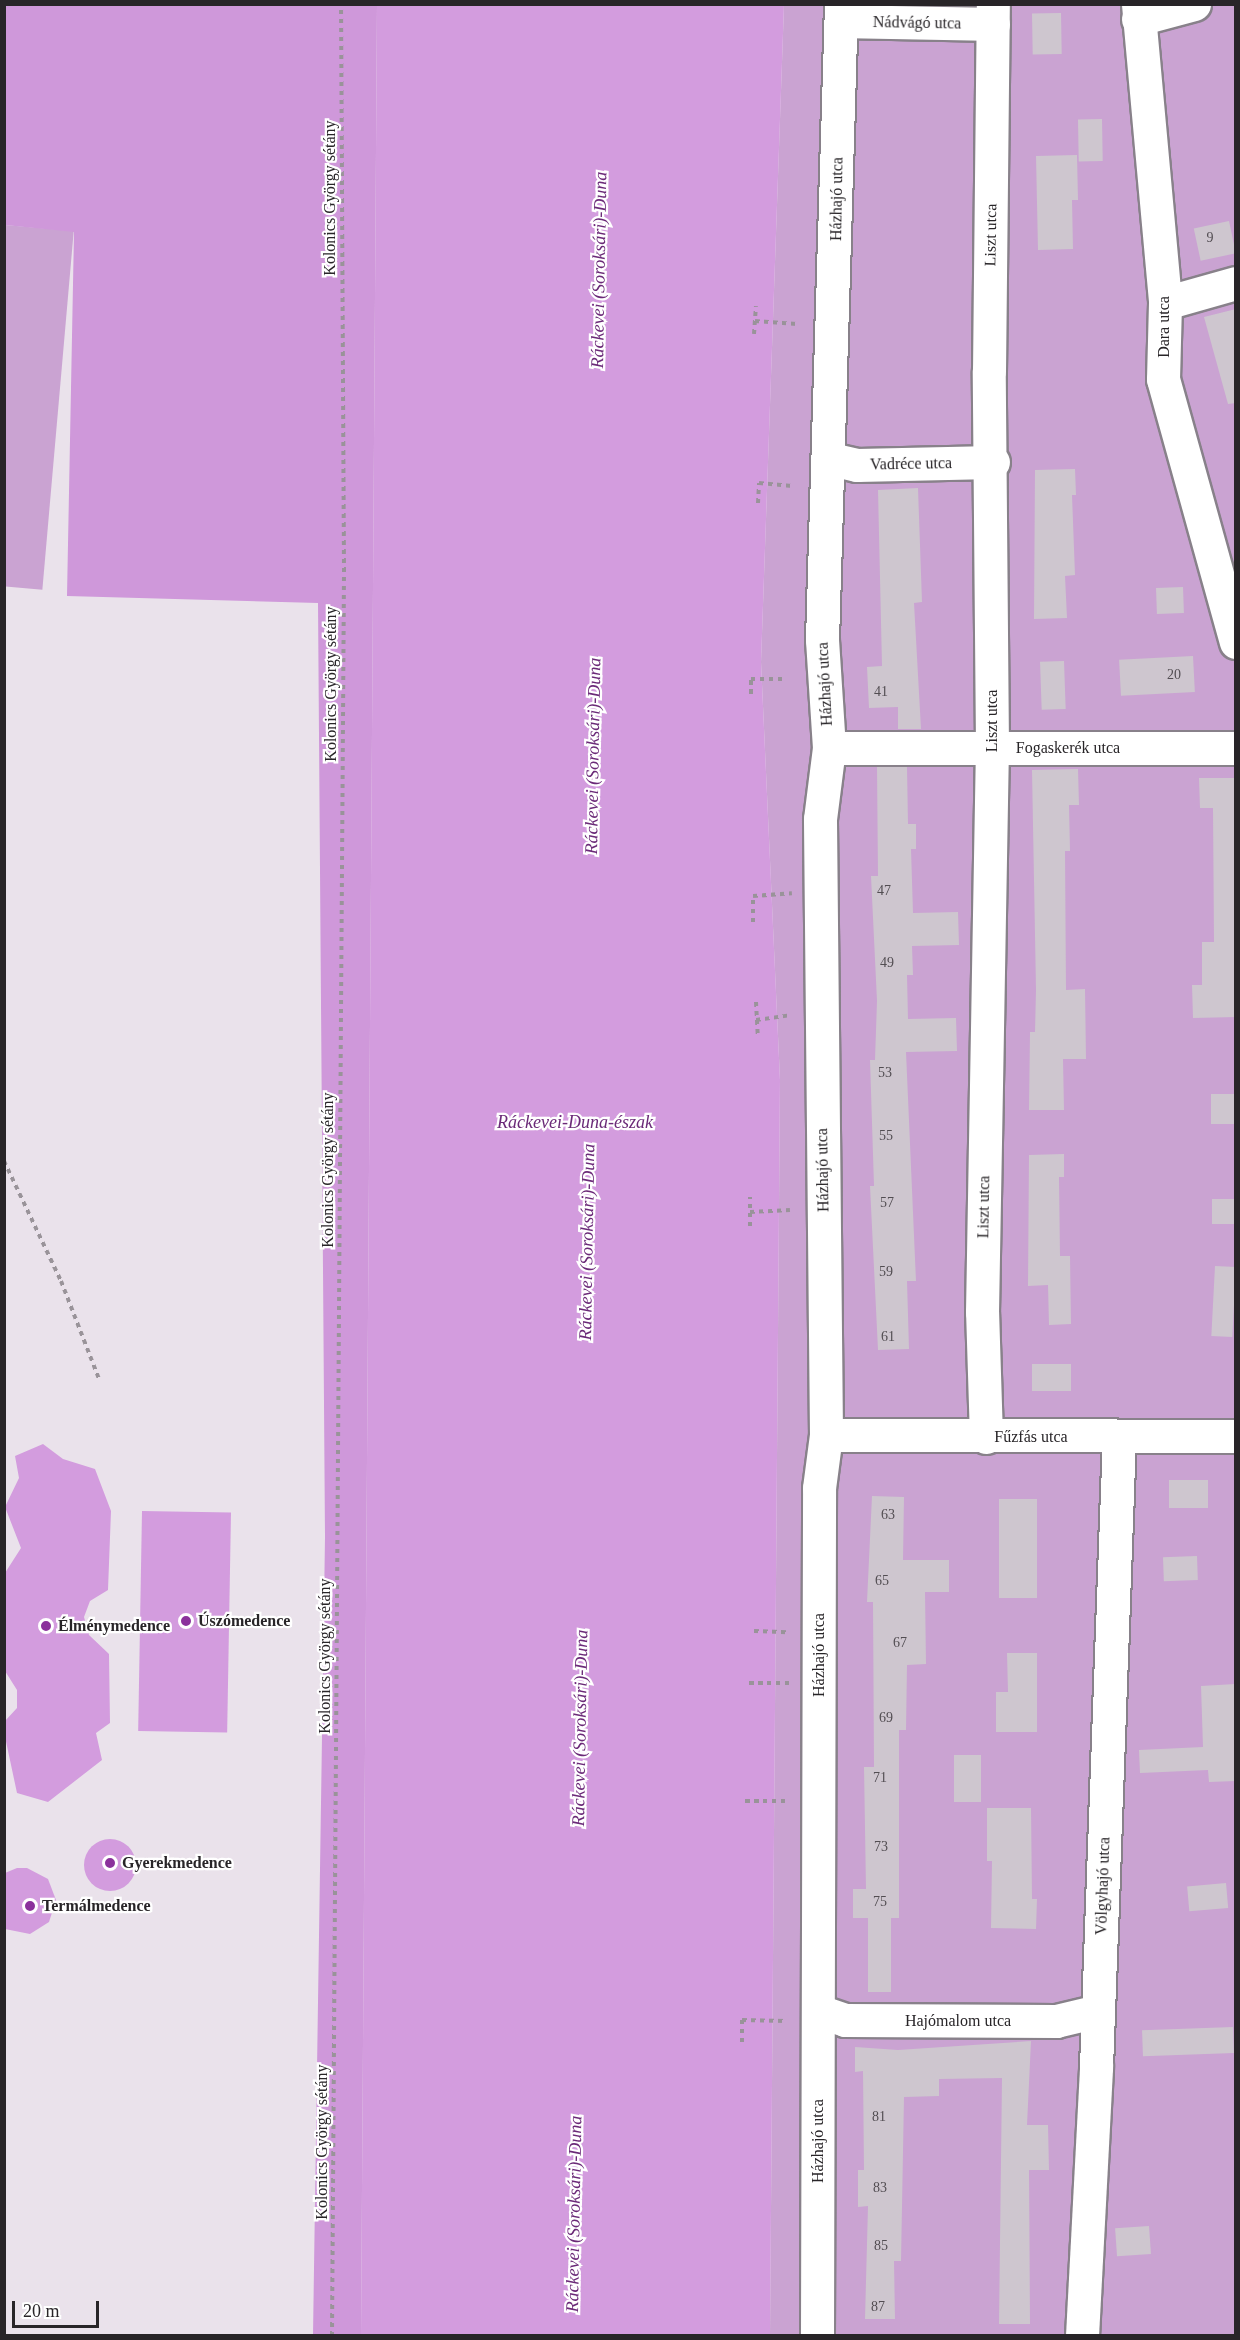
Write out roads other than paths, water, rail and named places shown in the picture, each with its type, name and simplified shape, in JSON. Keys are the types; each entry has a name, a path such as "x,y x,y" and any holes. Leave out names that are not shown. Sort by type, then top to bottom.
{"street":[{"path":"1138,12 1194,4"},
{"name":"Dara utca","path":"1138,12 1165,303 1163,379 1228,582 1236,642"},
{"name":"Nádvágó utca","path":"841,13 993,14"},
{"name":"Házhajó utca","path":"817,2336 804,2016 819,1488 826,1436 820,819 829,748 822,640 831,459 841,13"},
{"name":"Liszt utca","path":"986,1437 982,1312 992,747 993,462 989,371 993,14"},
{"path":"1165,303 1236,283"},
{"name":"Vadréce utca","path":"831,459 857,465 993,462"},
{"name":"Fogaskerék utca","path":"829,748 1236,748"},
{"name":"Fűzfás utca","path":"826,1436 1236,1436"},
{"name":"Völgyhajó utca","path":"1082,2336 1098,2011 1119,1437"},
{"name":"Hajómalom utca","path":"804,2016 845,2020 1056,2021 1098,2011"}],"water":[{"name":"Ráckevei-Duna-észak","path":"377,5 784,5 761,662 780,1080 770,2335 361,2335"},
{"name":"Élménymedence","path":"43,1444 63,1459 95,1469 111,1511 108,1590 90,1601 84,1617 89,1635 109,1654 110,1723 96,1733 102,1760 48,1802 17,1793 4,1732 5,1721 17,1708 17,1690 5,1671 5,1573 21,1548 5,1507 19,1478 15,1456"},
{"name":"Úszómedence","path":"142,1511 231,1513 227,1733 138,1731"},
{"name":"Gyerekmedence","path":"110,1839 120,1841 128,1847 134,1855 136,1865 134,1875 128,1883 120,1889 110,1891 100,1889 92,1883 86,1875 84,1865 86,1855 92,1847 100,1841"},
{"name":"Termálmedence","path":"17,1868 27,1868 48,1879 56,1900 49,1922 30,1934 5,1929 5,1873"}],"place":[{"name":"Úszómedence","path":"186,1621"},
{"name":"Élménymedence","path":"46,1626"},
{"name":"Gyerekmedence","path":"110,1863"},
{"name":"Termálmedence","path":"30,1906"}],"water label":[{"name":"Ráckevei (Soroksári)-Duna","path":"599,270"},
{"name":"Ráckevei (Soroksári)-Duna","path":"593,756"},
{"name":"Ráckevei (Soroksári)-Duna","path":"587,1242"},
{"name":"Ráckevei (Soroksári)-Duna","path":"580,1728"},
{"name":"Ráckevei (Soroksári)-Duna","path":"574,2214"}]}
